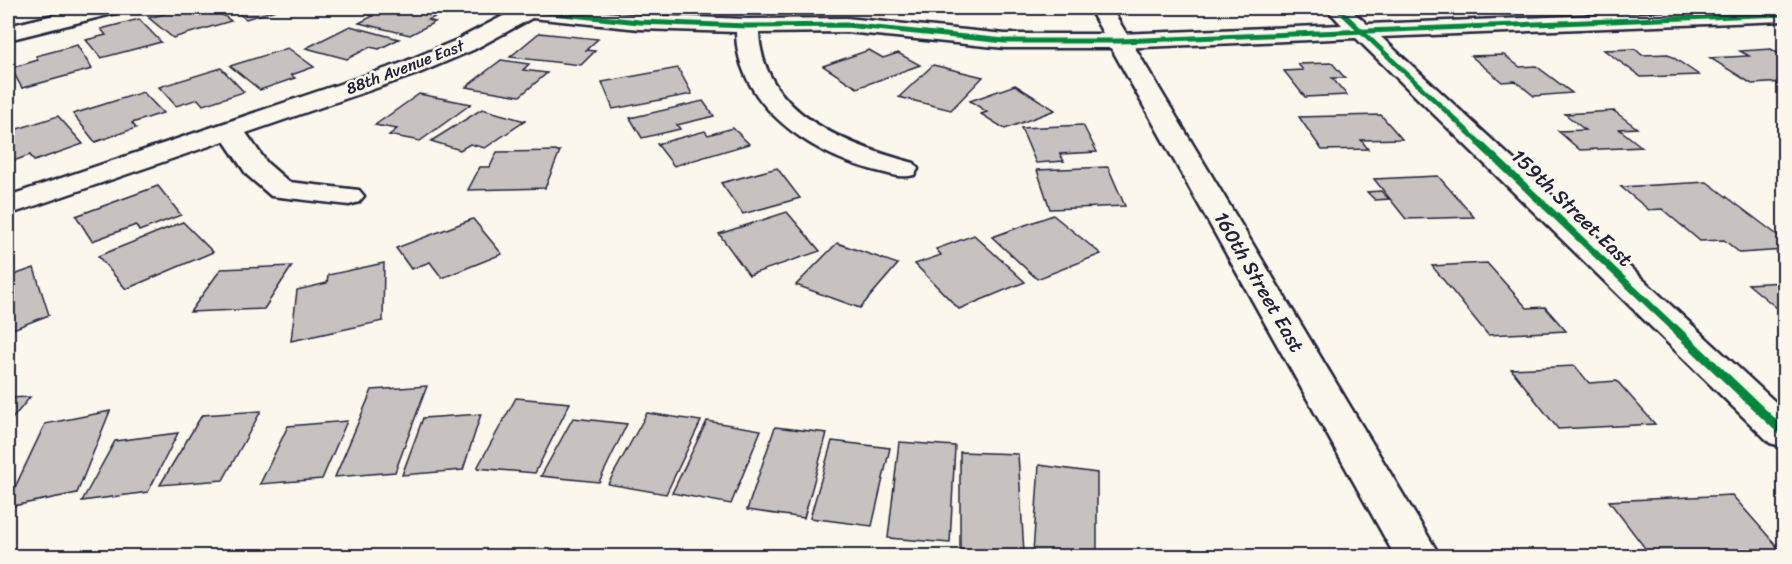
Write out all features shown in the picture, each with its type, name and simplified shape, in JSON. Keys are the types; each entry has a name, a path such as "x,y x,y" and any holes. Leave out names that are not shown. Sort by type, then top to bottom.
{"street":[{"path":"8,33 108,8"},
{"name":"160th Street East","path":"1100,8 1418,556"},
{"name":"159th Street East","path":"1337,8 1785,433"},
{"name":"88th Avenue East","path":"8,206 441,56 516,9 639,22 747,26 846,25 903,19 1005,41 1120,41 1785,14"},
{"path":"747,26 745,46 760,85 792,119 820,138 853,154 904,169"},
{"path":"231,130 257,169 281,190 349,196"}],"building":[{"path":"213,8 231,21 173,38 149,18 182,9 187,13"},
{"path":"230,8 282,8 246,19"},
{"path":"381,8 415,8 441,14 428,20 435,22 410,35 359,23 373,16 367,14"},
{"path":"968,8 1022,8 1024,11 970,13"},
{"path":"139,19 161,42 101,58 86,40 106,35 101,29"},
{"path":"350,26 399,39 379,49 370,47 347,59 306,48"},
{"path":"539,33 598,39 586,50 595,51 581,65 510,57"},
{"path":"77,45 92,69 22,88 11,68 38,60 36,56"},
{"path":"288,48 314,67 291,75 295,78 260,90 230,66"},
{"path":"1635,49 1642,55 1668,54 1699,75 1641,77 1604,50"},
{"path":"1771,49 1784,57 1784,82 1752,84 1710,58 1749,56 1740,51"},
{"path":"869,50 883,58 898,53 920,65 857,88 823,66"},
{"path":"1504,55 1520,67 1536,66 1572,93 1534,96 1515,81 1502,82 1471,56"},
{"path":"501,60 529,64 523,70 547,73 520,96 466,87"},
{"path":"1332,63 1345,78 1332,78 1347,95 1305,97 1284,71 1303,70 1298,64"},
{"path":"933,65 983,77 951,110 899,97"},
{"path":"221,68 244,92 203,105 198,99 176,106 159,87"},
{"path":"678,68 692,94 613,109 602,82"},
{"path":"1015,85 1055,110 1005,129 981,114 987,112 970,101"},
{"path":"143,92 163,113 132,123 136,128 95,142 73,114"},
{"path":"419,94 471,104 420,141 389,135 397,129 375,125"},
{"path":"703,101 714,116 677,125 680,129 642,138 630,118"},
{"path":"482,109 525,121 485,148 470,144 460,150 431,141"},
{"path":"1614,111 1637,128 1619,129 1642,147 1580,150 1558,131 1585,130 1565,114"},
{"path":"1381,115 1402,139 1361,140 1368,149 1322,150 1299,117"},
{"path":"58,116 83,144 34,161 30,155 8,163 8,132"},
{"path":"1083,125 1097,152 1060,154 1064,161 1036,163 1021,128"},
{"path":"733,128 749,144 674,166 657,144 705,131 708,135"},
{"path":"560,151 545,188 468,190 480,167 490,167 497,152"},
{"path":"1108,167 1125,206 1050,209 1037,170"},
{"path":"777,168 800,198 743,214 721,183"},
{"path":"1438,176 1474,217 1406,219 1374,179"},
{"path":"1707,182 1784,240 1784,250 1740,253 1724,240 1700,241 1662,209 1649,210 1621,187"},
{"path":"158,186 181,215 139,231 136,225 92,241 76,216"},
{"path":"1381,191 1389,199 1375,200 1367,192"},
{"path":"787,212 820,251 749,275 719,234"},
{"path":"1053,215 1101,254 1037,279 992,237"},
{"path":"473,219 502,254 442,278 430,262 411,269 396,248"},
{"path":"183,222 213,252 126,289 98,256"},
{"path":"974,235 1025,282 959,309 915,264 941,255 936,249"},
{"path":"837,243 898,264 860,308 796,285"},
{"path":"384,263 383,321 291,341 297,290 327,283 328,275"},
{"path":"1487,263 1527,308 1545,307 1566,331 1488,335 1432,266"},
{"path":"292,266 264,309 190,312 221,269"},
{"path":"34,268 49,315 8,331 8,277"},
{"path":"1784,282 1784,314 1748,284"},
{"path":"1575,366 1589,383 1617,381 1655,424 1558,429 1511,369"},
{"path":"427,386 395,472 335,477 372,390"},
{"path":"30,397 8,424 8,398"},
{"path":"516,398 570,403 535,473 477,468"},
{"path":"110,411 77,493 8,507 8,502 45,424"},
{"path":"261,411 223,480 160,485 202,415"},
{"path":"647,413 701,421 666,494 608,484"},
{"path":"481,414 463,470 402,475 423,418"},
{"path":"573,418 627,424 599,482 541,476"},
{"path":"347,421 322,479 260,484 288,426"},
{"path":"707,421 761,430 731,504 672,493"},
{"path":"775,427 827,433 804,518 747,510"},
{"path":"178,433 148,492 82,501 115,441"},
{"path":"832,441 890,448 872,526 810,518"},
{"path":"899,442 955,446 950,543 888,538"},
{"path":"960,452 1018,454 1024,553 960,550"},
{"path":"1039,465 1097,473 1097,556 1033,553"},
{"path":"1732,495 1784,556 1651,556 1609,501"}],"cycle path":[{"path":"504,8 639,22 747,26 846,25 1005,41 1120,41 1784,14"},
{"path":"1337,8 1784,433"}]}
